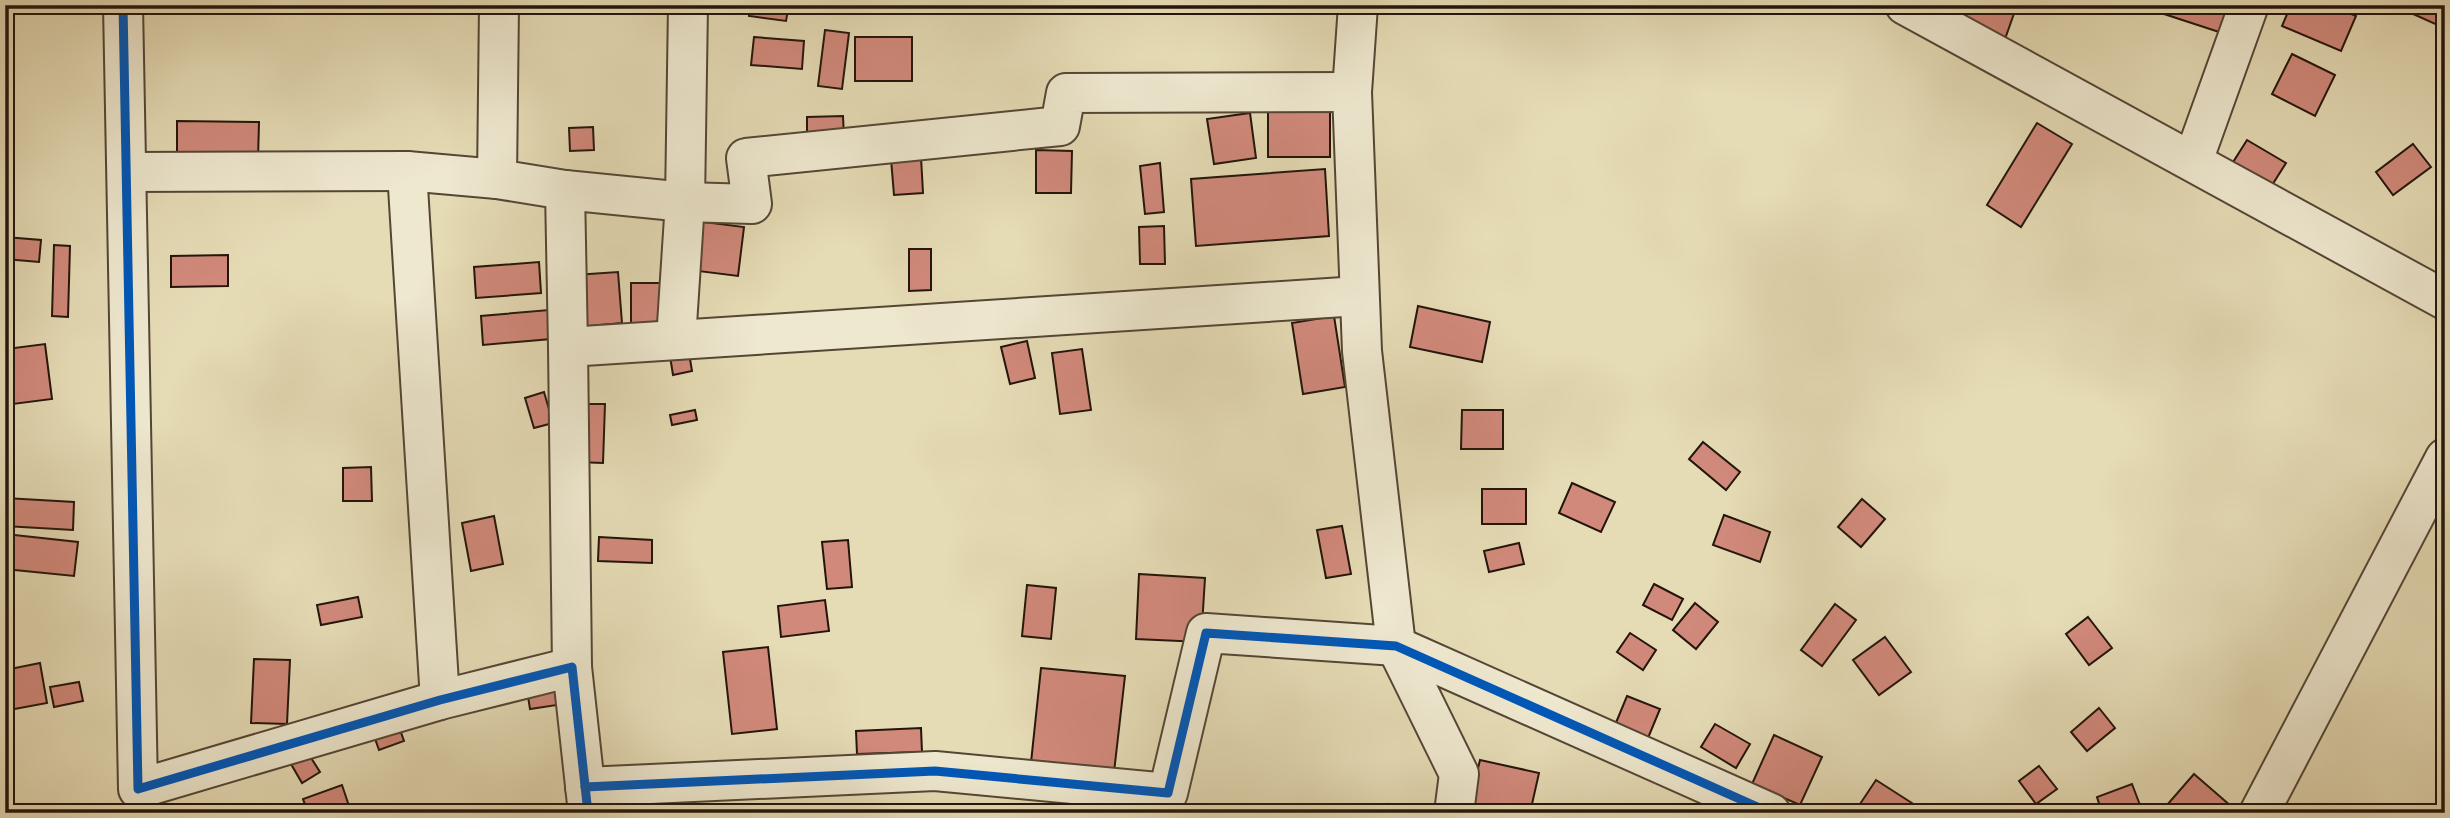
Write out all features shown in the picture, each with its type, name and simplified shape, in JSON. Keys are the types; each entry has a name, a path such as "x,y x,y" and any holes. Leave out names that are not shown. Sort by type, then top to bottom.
{"street":[{"path":"123,5 138,789 440,700 572,667"},
{"path":"497,179 499,5"},
{"path":"676,341 685,202 688,5"},
{"path":"1358,5 1352,92 1362,351 1396,646 1460,774 1454,813"},
{"path":"1905,5 2445,300"},
{"path":"2193,161 2249,5"},
{"path":"127,172 407,171 685,202 752,204 746,158 1060,126 1066,93 1352,92"},
{"path":"407,171 440,700"},
{"path":"565,190 572,667 587,800 935,771 1168,793 1206,633 1396,646 1770,813"},
{"path":"568,347 1359,296"},
{"path":"2259,813 2445,458"}],"building":[{"path":"750,5 789,5 786,21 749,16"},
{"path":"1962,5 2017,5 2005,39 1955,22"},
{"path":"2108,5 2130,5 2129,11"},
{"path":"2163,5 2228,5 2219,32 2161,13"},
{"path":"2291,5 2331,5 2356,16 2341,51 2282,26"},
{"path":"2393,5 2445,5 2445,20 2442,27"},
{"path":"825,30 849,33 842,89 818,86"},
{"path":"754,37 804,41 802,69 751,65"},
{"path":"855,37 912,37 912,81 855,81"},
{"path":"2292,54 2335,75 2315,116 2272,94"},
{"path":"1268,103 1330,103 1330,157 1268,157"},
{"path":"1250,113 1256,158 1214,164 1207,119"},
{"path":"843,116 844,138 807,139 807,117"},
{"path":"177,121 259,122 258,160 177,160"},
{"path":"2037,123 2072,144 2021,227 1987,205"},
{"path":"593,127 594,150 570,151 569,128"},
{"path":"2247,140 2286,163 2269,190 2230,167"},
{"path":"2413,144 2431,167 2393,195 2376,172"},
{"path":"1036,150 1072,151 1071,193 1036,193"},
{"path":"921,157 923,193 894,195 891,159"},
{"path":"1160,163 1164,212 1145,214 1140,166"},
{"path":"1325,169 1329,236 1196,246 1191,179"},
{"path":"696,221 744,227 738,276 690,270"},
{"path":"1164,226 1165,264 1140,264 1139,227"},
{"path":"5,237 41,240 39,262 5,259"},
{"path":"54,245 70,246 68,317 52,316"},
{"path":"909,249 931,249 931,290 909,291"},
{"path":"228,255 228,286 171,287 171,256"},
{"path":"539,262 541,293 476,298 474,267"},
{"path":"618,272 622,323 579,327 575,275"},
{"path":"631,283 660,283 661,327 631,327"},
{"path":"5,296 9,296 9,310 5,310"},
{"path":"1418,306 1490,322 1482,362 1410,347"},
{"path":"549,310 551,339 483,345 481,316"},
{"path":"1334,316 1345,387 1303,394 1292,323"},
{"path":"1027,341 1035,378 1010,384 1001,347"},
{"path":"45,344 52,399 13,404 6,349"},
{"path":"1082,349 1091,410 1060,414 1052,353"},
{"path":"689,353 692,371 673,375 670,356"},
{"path":"544,392 553,423 534,428 525,398"},
{"path":"578,404 605,404 603,463 576,462"},
{"path":"695,410 697,420 672,425 670,415"},
{"path":"1462,410 1503,410 1503,449 1461,449"},
{"path":"1703,442 1740,472 1726,490 1689,459"},
{"path":"371,467 372,501 343,501 343,468"},
{"path":"1572,483 1615,502 1601,532 1559,513"},
{"path":"1482,489 1526,489 1526,524 1482,524"},
{"path":"5,498 74,502 73,530 5,526"},
{"path":"1862,499 1885,519 1861,547 1838,527"},
{"path":"1724,515 1770,532 1760,562 1713,545"},
{"path":"494,516 503,564 471,571 462,523"},
{"path":"1342,526 1351,574 1326,578 1317,530"},
{"path":"5,534 78,542 74,576 5,569"},
{"path":"599,537 652,540 652,563 598,561"},
{"path":"848,540 852,587 827,589 822,542"},
{"path":"1519,543 1524,564 1489,572 1484,551"},
{"path":"1139,574 1205,578 1201,642 1136,639"},
{"path":"1654,584 1683,599 1672,620 1643,605"},
{"path":"1027,585 1056,588 1051,639 1022,636"},
{"path":"358,597 362,617 321,625 317,605"},
{"path":"825,600 829,631 781,637 778,606"},
{"path":"1695,603 1718,622 1696,649 1673,630"},
{"path":"1835,604 1856,620 1822,666 1801,650"},
{"path":"2088,617 2112,648 2089,665 2066,634"},
{"path":"1630,633 1656,650 1643,670 1617,652"},
{"path":"1885,637 1911,672 1879,695 1853,660"},
{"path":"768,647 777,729 732,734 723,652"},
{"path":"254,659 290,660 287,724 251,723"},
{"path":"40,663 47,703 9,710 5,670"},
{"path":"1041,668 1125,676 1113,781 1030,772"},
{"path":"553,680 557,705 530,709 526,684"},
{"path":"79,682 83,701 54,707 50,687"},
{"path":"1627,696 1660,709 1648,738 1615,725"},
{"path":"2099,708 2115,728 2087,751 2071,732"},
{"path":"397,721 404,741 379,750 372,730"},
{"path":"1715,724 1750,744 1736,768 1701,747"},
{"path":"921,728 922,752 857,754 856,731"},
{"path":"1774,735 1822,757 1800,805 1752,784"},
{"path":"308,753 320,772 302,783 291,764"},
{"path":"1480,760 1539,773 1530,813 1467,813"},
{"path":"2039,766 2057,789 2036,804 2019,781"},
{"path":"2194,774 2239,813 2160,813"},
{"path":"1876,780 1915,805 1910,813 1865,813 1858,807"},
{"path":"2132,784 2143,813 2102,813 2097,797"},
{"path":"342,785 349,806 330,813 308,813 303,799"},
{"path":"1388,804 1417,813 1386,813"},
{"path":"1196,806 1229,812 1229,813 1194,813"}],"cycle path":[{"path":"123,5 138,789 440,700 572,667 588,813"},
{"path":"585,787 935,771 1168,793 1206,633 1396,646 1771,813"}]}
